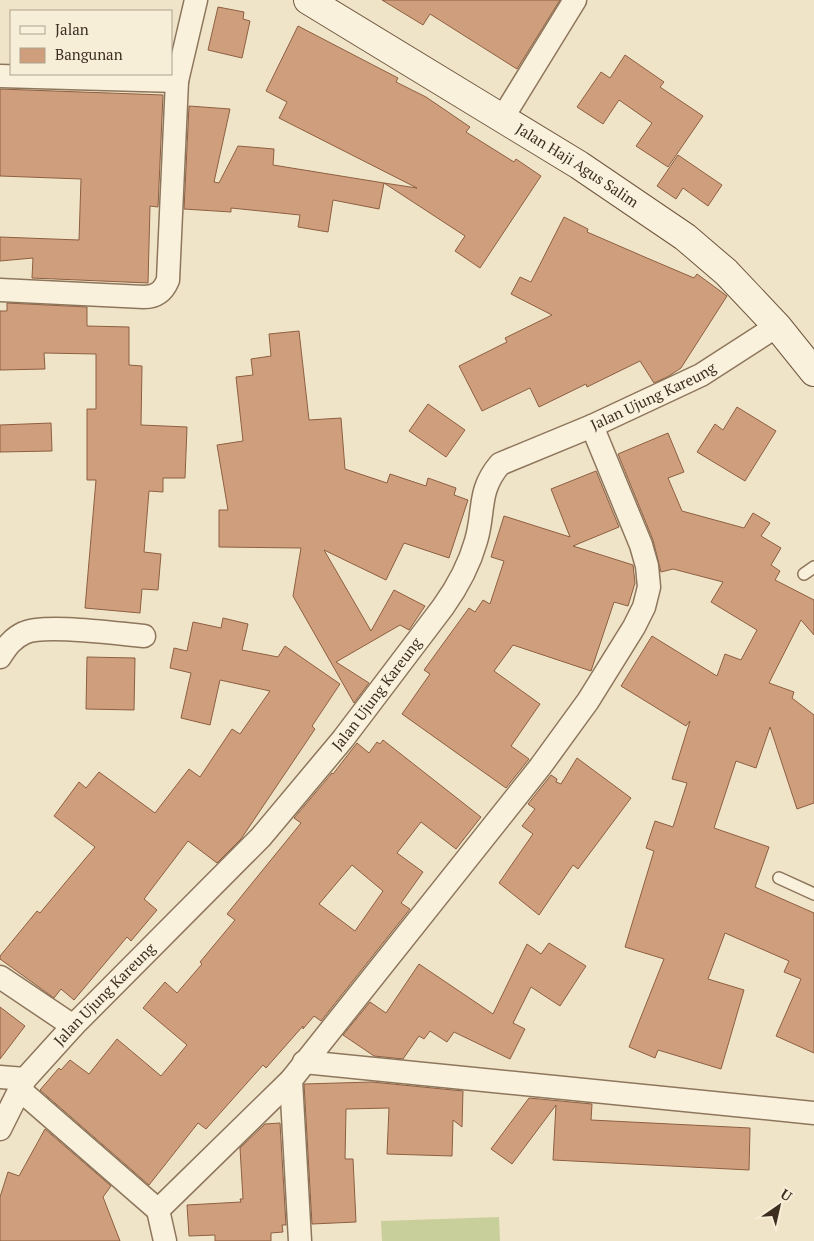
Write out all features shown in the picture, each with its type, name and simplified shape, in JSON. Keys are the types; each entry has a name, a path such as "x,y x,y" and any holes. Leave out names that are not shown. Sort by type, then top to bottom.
{"main road":[{"name":"Jalan Haji Agus Salim","path":"308,0 503,117 579,165 684,237 726,272 777,326 814,372"}],"street":[{"path":"0,290 144,297 156,295 165,288 168,280 178,81 196,0"},
{"path":"503,117 575,0"},
{"path":"0,76 178,81"},
{"name":"Jalan Ujung Kareung","path":"0,1129 22,1084 73,1026 262,837 355,724 458,586 469,563 477,539 484,490 494,470 500,464 516,456 592,426 701,375 777,326"},
{"path":"158,1210 291,1080 540,767 610,668 644,607 649,588 647,566 641,545 592,426"},
{"path":"0,657 11,641 26,631 46,629 144,636"},
{"path":"0,977 73,1026"},
{"path":"304,1062 814,1113"},
{"path":"0,1077 22,1084 158,1210 166,1241"},
{"path":"291,1080 300,1241"}],"lane":[{"path":"804,574 814,567"},
{"path":"778,878 814,894"}],"green space":[{"path":"499,1217 500,1241 382,1241 381,1221"}],"building":[{"path":"382,0 560,0 517,69 430,14 423,25"},
{"path":"218,7 244,12 243,19 250,21 242,58 208,50"},
{"path":"298,26 398,78 396,82 426,97 470,127 466,132 514,162 516,159 541,176 480,268 455,251 465,236 384,183 417,188 279,118 287,102 266,91"},
{"path":"625,55 664,82 660,87 703,116 668,167 636,146 652,123 619,100 603,124 577,107 601,72 610,78"},
{"path":"0,89 163,95 158,207 150,206 148,283 32,278 33,258 0,261 0,237 79,240 81,179 0,176"},
{"path":"189,106 230,109 214,182 219,183 238,146 274,149 273,165 384,183 379,209 333,200 328,232 298,227 300,215 231,208 231,212 184,209"},
{"path":"678,155 722,185 708,206 683,188 676,199 657,186"},
{"path":"564,217 588,229 587,232 647,258 694,278 697,274 727,296 681,368 669,376 654,383 640,361 587,387 586,384 539,407 530,388 482,411 459,366 507,342 505,338 552,315 511,294 520,277 531,282"},
{"path":"7,303 87,307 87,326 129,327 129,365 142,366 141,425 187,427 185,478 163,478 163,492 149,491 144,552 161,554 158,590 142,589 140,613 85,608 96,480 87,480 87,409 96,409 96,354 44,353 45,369 0,370 0,311 7,311"},
{"path":"299,331 309,420 341,418 345,469 387,483 390,474 426,486 428,478 456,488 454,495 468,500 449,558 404,543 386,580 324,550 371,631 394,590 425,606 409,630 400,625 336,662 369,683 354,703 293,596 301,548 219,547 219,510 228,510 217,445 243,441 236,377 253,375 251,359 271,356 269,334"},
{"path":"428,404 465,430 446,457 409,431"},
{"path":"737,407 776,431 745,481 697,452 715,424 723,430"},
{"path":"51,423 52,451 0,452 0,425"},
{"path":"668,433 684,472 668,478 682,511 744,528 753,513 770,523 761,536 781,548 771,565 780,571 775,580 814,600 814,635 801,620 769,683 794,692 792,698 814,715 814,803 797,809 770,727 756,768 736,761 714,828 769,847 755,887 814,913 814,1053 776,1036 801,979 784,972 789,961 725,933 708,979 744,990 721,1069 658,1050 655,1058 629,1047 664,959 625,947 654,851 646,848 655,821 673,827 687,783 672,779 690,721 686,726 621,686 652,636 717,676 725,654 741,660 757,630 711,602 723,582 673,569 661,572 653,540 618,454"},
{"path":"596,471 619,527 573,546 633,565 635,583 628,606 614,602 591,671 513,645 494,671 540,704 511,746 529,759 506,788 402,714 430,674 424,670 469,608 475,612 483,600 490,604 504,561 491,557 504,516 570,537 551,489"},
{"path":"223,618 248,624 242,650 278,657 285,646 340,684 312,726 315,729 241,839 217,863 188,841 144,899 157,910 131,941 127,937 74,1000 61,989 54,998 0,959 0,956 37,911 40,913 95,847 54,816 79,782 86,788 99,772 155,813 189,769 200,777 232,729 240,734 270,691 220,680 210,725 181,718 191,673 170,668 174,648 187,651 193,622 221,628"},
{"path":"87,657 135,658 134,710 86,709"},
{"path":"383,740 481,817 456,849 421,822 397,853 423,872 401,903 410,909 321,1021 314,1016 303,1029 303,1026 266,1068 263,1065 206,1129 198,1123 149,1185 40,1090 59,1068 61,1070 70,1060 89,1074 117,1039 161,1076 187,1045 143,1008 165,982 177,993 202,964 200,962 235,920 227,914 301,823 294,818 333,774 357,743 369,753 377,742 380,744","holes":["352,865 383,891 355,931 319,904"]},
{"path":"577,758 631,798 578,869 573,865 539,915 499,883 533,834 522,826 535,809 528,804 551,775 557,779 556,782 561,784"},
{"path":"549,943 586,966 560,1006 531,987 513,1023 525,1029 510,1059 454,1032 447,1042 430,1031 424,1039 419,1036 403,1059 374,1056 343,1035 370,1002 386,1013 419,964 493,1014 527,944 541,954"},
{"path":"0,1007 25,1026 0,1059"},
{"path":"372,1082 463,1091 462,1127 453,1120 452,1156 387,1154 389,1108 346,1109 345,1159 353,1159 356,1222 312,1224 304,1084"},
{"path":"529,1098 592,1104 591,1120 750,1128 749,1170 553,1160 556,1105 512,1164 491,1149"},
{"path":"280,1123 286,1225 282,1225 283,1232 271,1233 271,1241 215,1241 215,1235 189,1236 187,1205 241,1202 240,1199 243,1199 240,1148 265,1124"},
{"path":"45,1129 111,1186 103,1197 120,1241 0,1241 0,1197 8,1172 19,1176"}]}
